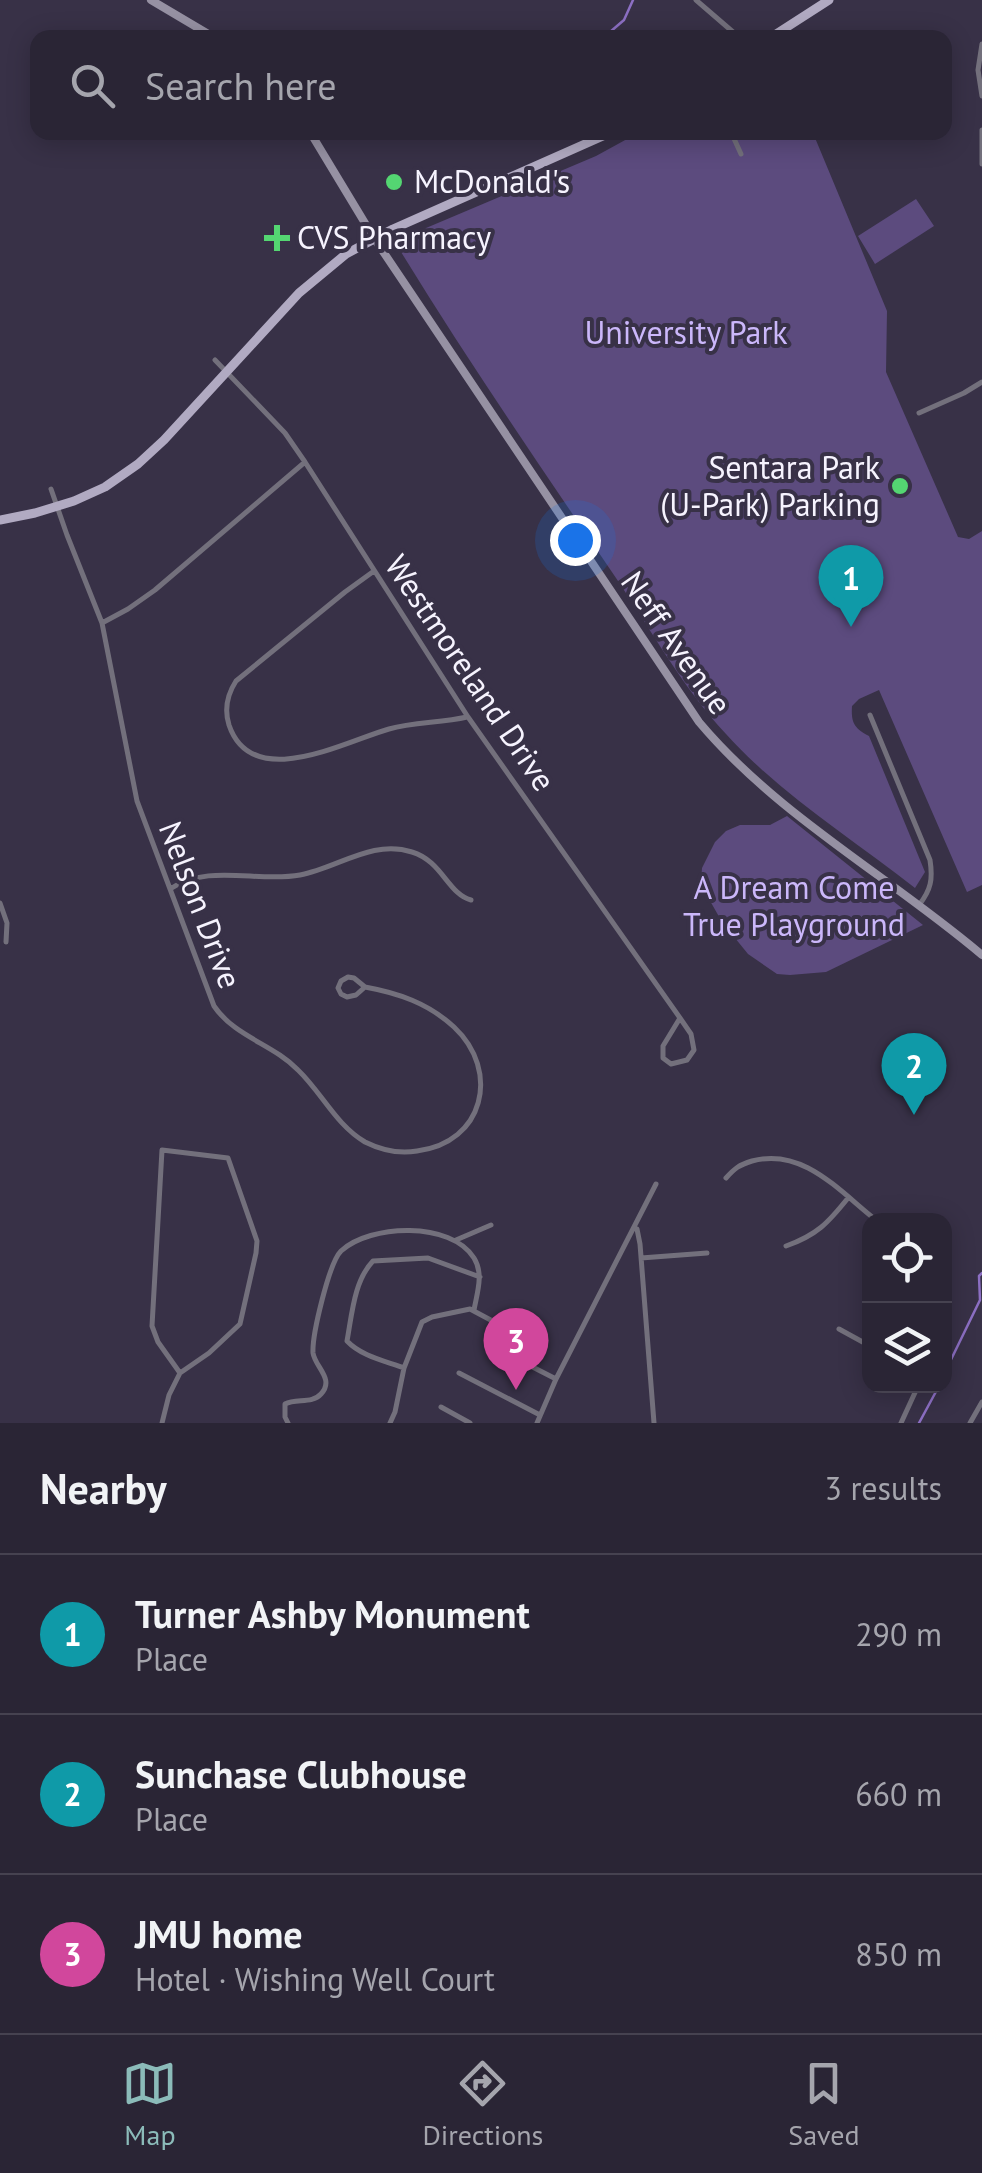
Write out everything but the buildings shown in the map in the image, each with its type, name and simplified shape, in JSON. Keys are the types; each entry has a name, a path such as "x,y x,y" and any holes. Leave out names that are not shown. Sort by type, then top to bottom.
{"main road":[{"path":"151,0 202,30"},
{"path":"782,30 829,0"},
{"name":"Neff Avenue","path":"315,140 374,238 699,722 774,796 982,954"},
{"path":"0,520 56,507 101,489 138,464 312,281 346,254 594,140"}],"street":[{"path":"696,0 731,30"},
{"path":"982,44 978,63 982,96"},
{"path":"982,130 982,164"},
{"path":"735,140 741,154"},
{"name":"Westmoreland Drive","path":"215,360 285,434 305,462 468,717 680,1018 691,1034 694,1050 687,1060 671,1064 663,1058 663,1048 680,1018"},
{"path":"919,413 982,382"},
{"path":"102,622 155,590 305,462"},
{"name":"Nelson Drive","path":"51,489 102,622 132,783 217,1010 229,1024 296,1067 342,1124 366,1142 404,1152 443,1144 462,1130 476,1109 481,1079 474,1053 452,1026 403,996 365,987 350,977 341,980 338,988 347,997 365,987"},
{"path":"374,570 238,678 226,709 236,739 255,754 284,759 322,752 396,727 468,717"},
{"path":"870,715 930,860 928,894 919,905"},
{"path":"170,889 207,876 301,875 372,850 394,848 432,862 460,896 470,900"},
{"path":"0,903 6,942"},
{"path":"162,1423 169,1394 180,1373 240,1324 256,1241 228,1158 162,1150 152,1326 158,1342 180,1373"},
{"path":"726,1178 736,1166 770,1157 798,1162 867,1213"},
{"path":"537,1423 656,1184"},
{"path":"786,1246 822,1228 848,1198"},
{"path":"456,1240 491,1224"},
{"path":"636,1226 654,1423"},
{"path":"288,1423 285,1404 312,1400 322,1394 326,1383 313,1350 329,1271 338,1253 354,1241 402,1231 434,1232 456,1240 474,1258 480,1277 474,1310"},
{"path":"641,1258 708,1253"},
{"path":"404,1368 371,1356 347,1341 363,1271 373,1261 428,1258 480,1277"},
{"path":"390,1423 404,1368 422,1322 432,1316 474,1310 500,1325 510,1354 556,1380"},
{"path":"839,1328 862,1341"},
{"path":"459,1374 540,1415"},
{"path":"901,1423 915,1393"},
{"path":"970,1423 982,1402"},
{"path":"441,1408 470,1423"}],"green space":[{"name":"University Park","path":"625,140 816,140 887,311 886,372 958,537 969,539 982,531 982,885 967,892 879,690 852,706 852,717 854,724 869,736 925,872 915,888 793,796 726,734 668,658 398,247 400,239"},
{"path":"916,199 934,226 875,264 858,236"},
{"name":"A Dream Come True Playground","path":"787,816 923,925 826,972 777,974 748,954 709,899 701,881 702,868 715,842 726,831 740,825 770,825"}],"waterway":[{"path":"612,30 624,20 633,0"},
{"path":"952,1358 980,1300 982,1273"},
{"path":"919,1423 935,1393"}],"place":[{"name":"McDonald's","path":"394,182"},
{"name":"CVS Pharmacy","path":"277,238"},
{"name":"Sentara Park (U-Park) Parking","path":"900,486"},
{"name":"Turner Ashby Monument","path":"851,627"},
{"name":"Sunchase Clubhouse","path":"914,1115"},
{"name":"JMU home","path":"516,1390"}]}
